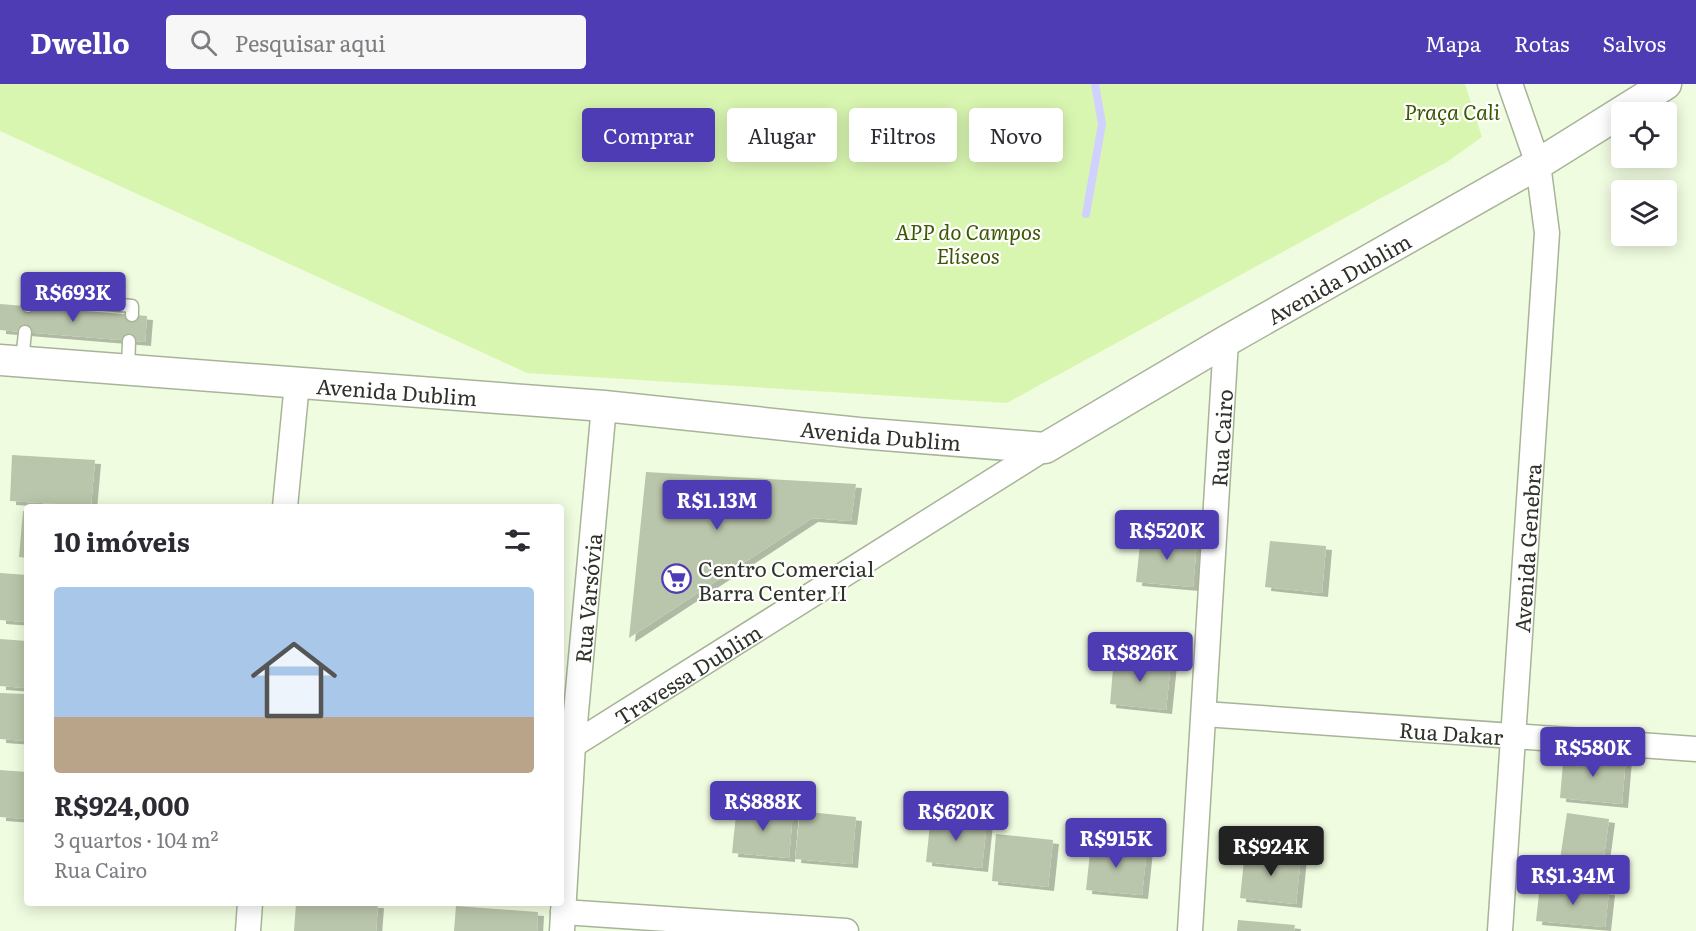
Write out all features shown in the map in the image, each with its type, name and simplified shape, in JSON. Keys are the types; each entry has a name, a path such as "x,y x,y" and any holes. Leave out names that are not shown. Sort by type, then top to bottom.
{"street":[{"name":"Avenida Genebra","path":"1500,931 1547,233 1538,164 1510,84"},
{"name":"Avenida Dublim","path":"11,361 129,355 297,383 604,406 859,433 1045,448 1226,341 1538,164 1666,84"},
{"name":"Rua Cairo","path":"1190,931 1226,341"},
{"path":"285,504 297,383"},
{"name":"Rua Varsóvia","path":"564,903 573,745 604,406"},
{"name":"Travessa Dublim","path":"573,745 1045,448"},
{"name":"Rua Dakar","path":"1204,714 1696,749"},
{"path":"248,931 250,906"},
{"name":"Rua Varsóvia","path":"563,921 564,906"},
{"path":"563,921 846,931"}],"lane":[{"path":"28,306 29,297 132,306 132,315"},
{"path":"11,361 25,332"}],"green space":[{"name":"APP do Campos Elíseos","path":"0,84 1465,84 1482,137 1447,162 1007,403 527,373 0,131"}],"building":[{"path":"0,304 147,316 145,342 0,330"},
{"path":"12,455 95,460 91,504 10,501"},
{"name":"Centro Comercial Barra Center II","path":"646,472 856,484 851,521 812,518 629,638"},
{"path":"23,511 24,511 24,558 19,557"},
{"path":"1141,535 1197,541 1193,587 1136,582"},
{"path":"1270,541 1326,546 1322,593 1265,587"},
{"path":"0,573 24,575 24,622 0,620"},
{"path":"0,639 24,641 24,688 0,686"},
{"path":"1114,657 1171,662 1166,710 1110,704"},
{"path":"0,693 24,694 24,741 0,739"},
{"path":"1564,751 1626,757 1622,804 1560,798"},
{"path":"0,770 24,772 24,819 0,817"},
{"path":"737,805 793,811 789,858 732,853"},
{"path":"800,811 856,817 852,864 795,859"},
{"path":"1567,813 1609,819 1602,872 1559,866"},
{"path":"931,815 987,821 982,868 926,862"},
{"path":"996,834 1053,840 1048,887 992,881"},
{"path":"1091,843 1147,848 1142,895 1086,890"},
{"path":"1245,851 1301,856 1296,904 1240,898"},
{"path":"1540,885 1609,891 1605,927 1536,921"},
{"path":"296,906 378,906 376,931 294,931"},
{"path":"456,906 538,912 537,931 454,931"},
{"path":"1238,920 1295,925 1294,931 1237,931"}],"waterway":[{"path":"1086,214 1102,124 1095,84"}],"place":[{"name":"Centro Comercial Barra Center II","path":"677,579"}],"park label":[{"name":"Praça Cali","path":"1452,110"}]}
